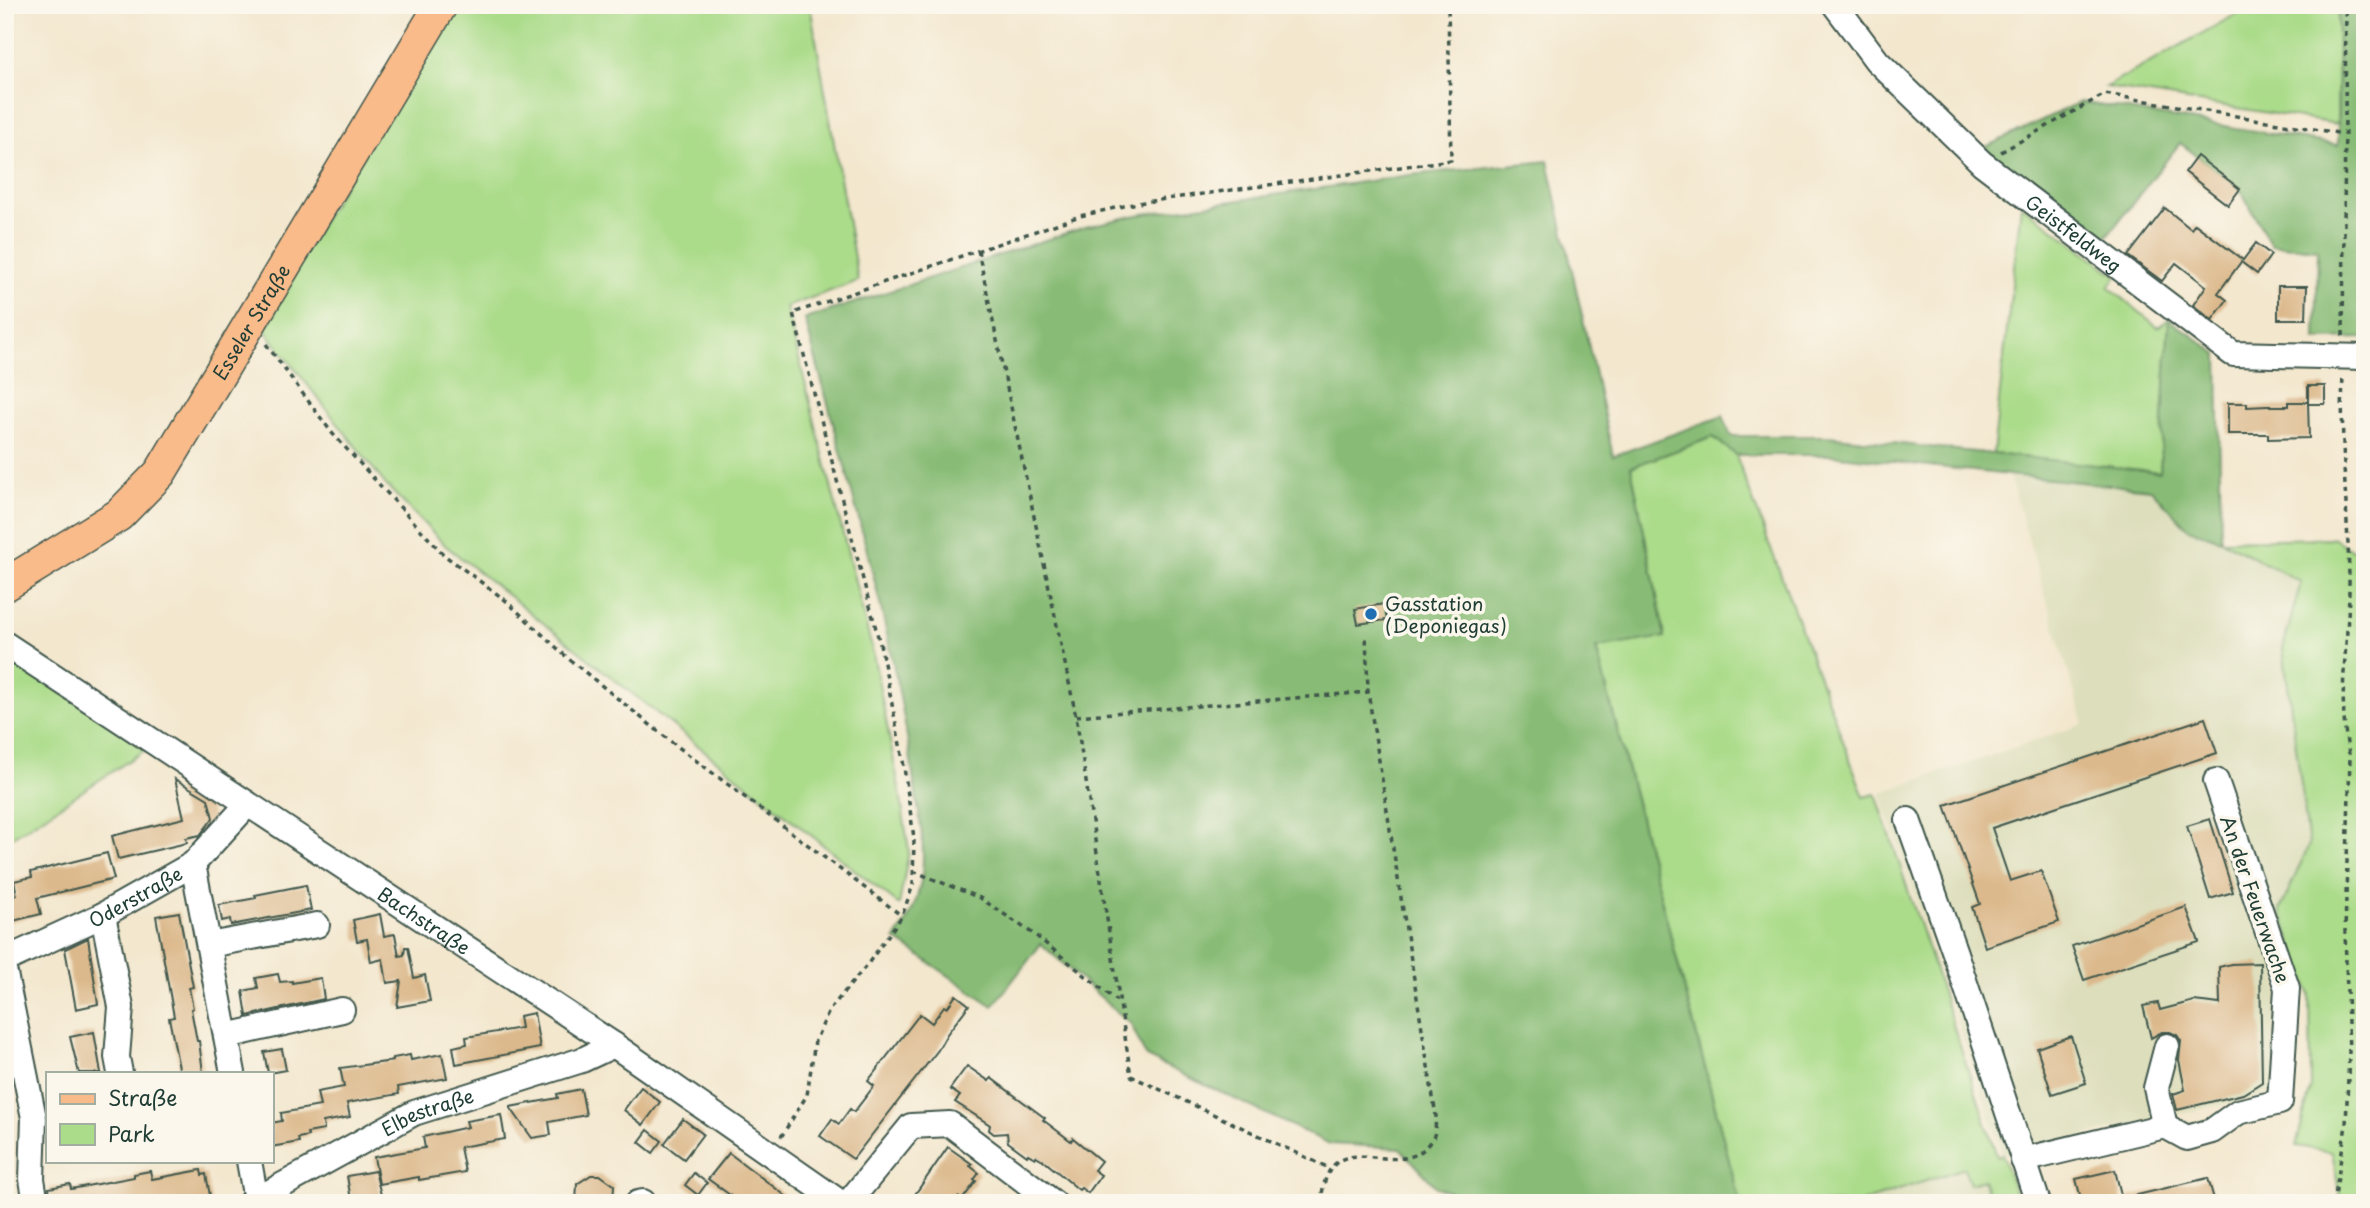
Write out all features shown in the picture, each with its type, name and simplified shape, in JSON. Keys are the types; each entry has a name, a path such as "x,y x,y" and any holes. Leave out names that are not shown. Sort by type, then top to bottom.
{"main road":[{"name":"Esseler Straße","path":"5,585 119,515 160,473 441,5"}],"street":[{"name":"Geistfeldweg","path":"1835,5 1877,61 1982,163 2233,354 2354,357"},
{"name":"Bachstraße","path":"5,644 614,1045 841,1203"},
{"name":"An der Feuerwache","path":"2165,1126 2187,1139 2212,1131 2238,1112 2280,1102 2287,988 2216,781"},
{"name":"Oderstraße","path":"5,960 103,915 193,864 247,805"},
{"path":"1908,820 2038,1203"},
{"path":"193,864 233,1072"},
{"path":"103,915 121,1007 117,1057 120,1072"},
{"path":"209,945 317,925"},
{"path":"5,974 34,1118 32,1179 36,1203"},
{"path":"226,1036 342,1010"},
{"name":"Elbestraße","path":"253,1201 414,1113 582,1060 614,1045"},
{"path":"2023,1160 2165,1126 2156,1088 2167,1046"},
{"path":"848,1203 911,1126 950,1124 1054,1203"},
{"path":"249,1162 253,1201"},
{"path":"638,1203 643,1202"}],"path":[{"path":"771,1154 807,1095 815,1041 830,1009 867,965 902,916 913,885 914,838 903,760 881,648 793,313 1080,216 1137,202 1451,160 1448,5"},
{"path":"2346,5 2344,134 2354,357 2342,388 2349,580 2342,695 2344,733 2350,758 2345,918 2349,1054 2346,1125 2334,1202 2347,1200"},
{"path":"1982,163 2105,94 2344,134"},
{"path":"978,250 1076,716 1130,1076 1329,1168"},
{"path":"249,323 332,433 444,555 504,600 570,660 669,740 902,916"},
{"path":"1321,1203 1329,1168 1348,1157 1366,1155 1400,1159 1419,1154 1433,1139 1436,1116 1368,692 1366,634"},
{"path":"1076,716 1368,692"},
{"path":"913,871 980,898 1035,935 1119,1002"}],"shaded area":[{"path":"2009,475 2151,489 2188,529 2221,540 2301,581 2283,648 2309,845 2280,910 2275,1093 2002,1154 1880,793 2084,724"},
{"path":"1964,1168 1982,1179 1992,1203 1860,1203"}],"green space":[{"path":"453,5 810,5 858,281 786,307 873,653 900,793 909,851 899,905 446,546 386,485 260,324"},
{"path":"2253,5 2338,5 2337,124 2106,87"},
{"path":"2338,5 2365,5 2365,338 2316,339 2318,249 2271,245 2240,189 2180,143 2100,245 1975,152 2080,102 2338,145"},
{"path":"1548,161 1613,456 1723,416 1731,436 1828,436 2160,472 2169,319 2218,354 2221,540 2188,529 2151,489 1831,455 1736,455 1713,437 1631,467 1665,637 1596,648 1740,1203 1480,1203 1436,1187 1400,1148 1330,1144 1146,1057 1131,1024 1041,944 993,1006 895,939 911,914 920,886 923,845 920,817 904,717 880,602 805,319 1085,227 1137,215 1410,175"},
{"path":"2021,205 2117,276 2109,287 2158,327 2169,319 2160,472 1993,454"},
{"path":"1713,437 1736,455 1864,797 1876,794 1997,1156 2002,1154 2019,1203 1992,1203 1983,1180 1970,1184 1964,1168 1860,1203 1740,1203 1596,647 1665,637 1631,467"},
{"path":"2333,538 2365,558 2365,1203 2341,1203 2332,1152 2296,1146 2311,1086 2310,994 2280,910 2309,845 2283,648 2301,582 2221,540"},
{"path":"5,653 148,748 5,842"}],"building":[{"path":"2197,156 2240,189 2228,205 2185,172"},
{"path":"2165,208 2191,229 2195,224 2243,260 2256,243 2271,255 2257,274 2241,262 2218,293 2227,300 2212,320 2193,305 2206,286 2176,263 2162,281 2128,256"},
{"path":"2278,286 2307,286 2306,319 2278,319"},
{"path":"2308,386 2325,386 2325,404 2308,404"},
{"path":"2289,402 2308,402 2309,438 2268,439 2268,434 2228,434 2228,403 2247,403 2247,407 2289,406"},
{"name":"Gasstation (Deponiegas)","path":"1384,604 1387,620 1358,624 1355,609"},
{"path":"2205,718 2217,753 1992,828 2010,881 2041,871 2059,922 1985,947 1972,907 1980,904 1945,805"},
{"path":"175,779 208,799 213,818 200,835 186,838 187,843 118,859 112,836 184,818"},
{"path":"2210,819 2233,892 2210,899 2187,826"},
{"path":"107,853 114,879 37,898 41,914 5,923 5,898 17,895 14,881 32,877 31,872"},
{"path":"306,885 311,910 231,925 230,919 222,921 219,905"},
{"path":"2186,907 2199,942 2084,980 2072,946"},
{"path":"179,912 193,987 189,988 191,1009 203,1072 180,1072 169,1018 174,1017 156,916"},
{"path":"380,914 384,936 395,934 399,956 404,955 405,947 408,947 414,978 425,975 430,1001 397,1007 401,981 387,983 383,959 371,962 367,939 357,941 353,920"},
{"path":"88,938 98,1004 76,1009 65,949"},
{"path":"2260,963 2262,1082 2243,1094 2177,1110 2173,1094 2185,1090 2179,1060 2181,1041 2177,1035 2170,1032 2162,1032 2151,1038 2143,1006 2158,1003 2160,1010 2194,1001 2220,1004 2219,967"},
{"path":"278,974 280,982 292,983 321,978 324,999 247,1016 243,991 258,988 256,978"},
{"path":"956,995 969,1005 938,1050 853,1159 820,1136 832,1119 839,1124 850,1109 854,1112 874,1086 868,1081 920,1014 932,1023"},
{"path":"534,1013 540,1048 456,1064 453,1047 467,1044 466,1037 521,1028 519,1016"},
{"path":"94,1032 101,1072 79,1072 70,1037"},
{"path":"2071,1036 2086,1083 2052,1094 2037,1048"},
{"path":"282,1049 286,1070 268,1072 264,1052"},
{"path":"442,1054 447,1078 398,1087 399,1094 347,1103 350,1117 323,1122 324,1130 307,1133 308,1136 298,1138 299,1142 273,1147 273,1123 282,1121 281,1113 320,1106 317,1092 344,1087 340,1068 393,1061 393,1058 410,1055 411,1060"},
{"path":"967,1066 989,1081 991,1078 1045,1118 1043,1120 1071,1141 1073,1138 1101,1161 1094,1170 1101,1175 1088,1193 1081,1188 1079,1190 1043,1160 1028,1154 1027,1156 1008,1142 1007,1133 994,1134 989,1130 990,1125 955,1102 960,1096 950,1089"},
{"path":"641,1087 660,1102 643,1125 624,1110"},
{"path":"581,1089 586,1115 549,1122 551,1135 532,1138 510,1107 558,1098 557,1094"},
{"path":"501,1115 505,1139 460,1147 465,1172 379,1184 374,1157 425,1148 423,1137 468,1127 466,1121"},
{"path":"683,1119 703,1134 684,1159 664,1144"},
{"path":"648,1130 662,1141 653,1153 639,1142"},
{"path":"948,1147 972,1164 970,1166 979,1173 974,1180 976,1181 962,1200 958,1197 953,1203 909,1203"},
{"path":"729,1153 795,1203 741,1203 708,1179"},
{"path":"201,1170 202,1175 206,1174 211,1201 51,1203 49,1188 70,1184 71,1189 134,1177 134,1174 150,1171 152,1179"},
{"path":"2115,1170 2123,1203 2082,1203 2076,1179"},
{"path":"375,1171 381,1195 351,1200 347,1176"},
{"path":"694,1173 707,1183 698,1195 685,1185"},
{"path":"591,1175 600,1175 614,1185 613,1203 576,1203 577,1184"},
{"path":"2208,1178 2215,1203 2130,1203 2129,1197"}],"place":[{"name":"Gasstation (Deponiegas)","path":"1371,614"}]}
